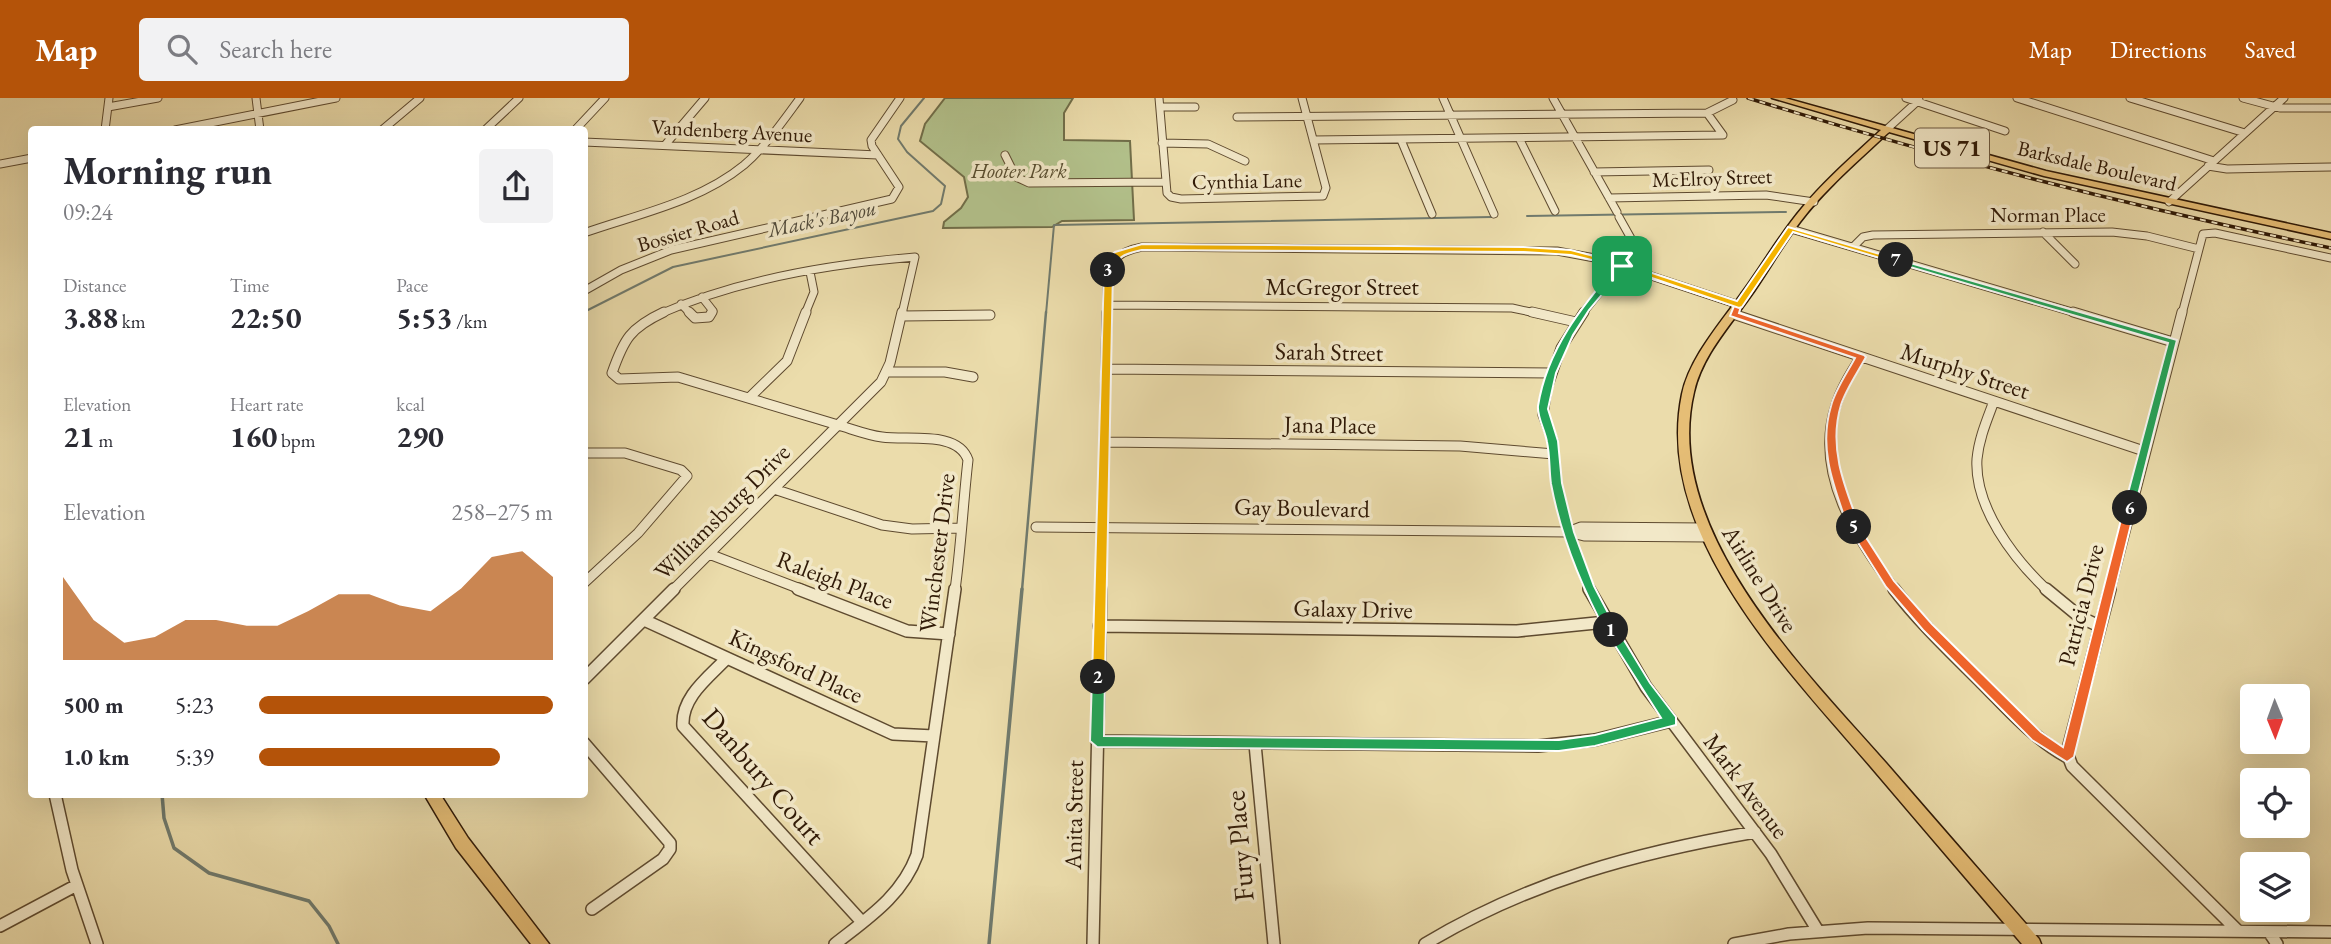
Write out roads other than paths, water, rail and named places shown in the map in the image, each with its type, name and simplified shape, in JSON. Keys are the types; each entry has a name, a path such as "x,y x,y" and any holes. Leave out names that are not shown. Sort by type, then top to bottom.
{"main road":[{"name":"Barksdale Boulevard","path":"1776,98 2027,168 2169,202 2331,236"},
{"name":"Airline Drive","path":"1886,130 1791,229 1705,352 1686,407 1684,443 1689,482 1706,533 1735,589 1781,653 2033,944"},
{"path":"434,798 462,843 541,944"}],"street":[{"path":"106,126 109,98"},
{"path":"108,107 158,98"},
{"path":"257,98 260,126"},
{"path":"195,126 335,98"},
{"path":"387,126 419,98"},
{"path":"489,126 519,98"},
{"path":"579,126 605,98"},
{"path":"665,145 705,98"},
{"path":"588,232 698,192 736,171 758,150 800,98"},
{"path":"878,155 871,142 872,135 900,98"},
{"path":"1005,155 1016,177 1029,183 1166,183 1159,98"},
{"path":"1302,98 1313,140 1723,135 1707,113"},
{"path":"1443,98 1494,214"},
{"path":"1553,98 1609,198"},
{"path":"1906,98 1920,100 2005,131"},
{"path":"2017,98 2221,169 2331,167"},
{"path":"2130,98 2245,133"},
{"path":"2243,98 2274,107 2331,108"},
{"path":"2169,202 2284,98"},
{"path":"1237,117 1707,113 1733,100"},
{"path":"1886,130 1920,100"},
{"path":"1160,107 1195,107"},
{"path":"1519,138 1555,211"},
{"name":"Cynthia Lane","path":"1166,183 1167,193 1171,197 1323,196 1326,188 1313,140"},
{"path":"1401,140 1432,214"},
{"name":"Vandenberg Avenue","path":"588,142 878,155"},
{"path":"1163,143 1208,144 1245,161"},
{"name":"Bossier Road","path":"588,288 621,270 671,250 889,200 897,195 899,187 878,155"},
{"path":"0,164 28,159"},
{"path":"1594,172 1709,170"},
{"name":"McElroy Street","path":"1609,198 1719,197 1762,192 1786,194 1814,202"},
{"name":"Mark Avenue","path":"1609,198 1634,245 1630,256 1576,322 1561,348 1551,373 1543,415 1552,441 1556,483 1568,532 1582,573 1606,622 1646,687 1755,832 1818,931"},
{"path":"1791,229 2173,342"},
{"path":"2043,232 2075,264"},
{"name":"Norman Place","path":"1853,247 1859,239 1867,235 2043,232 2130,234 2199,248"},
{"name":"Patricia Drive","path":"2067,757 2144,451 2203,234 2208,232 2331,258"},
{"path":"1875,254 1883,242 1895,236"},
{"name":"Murphy Street","path":"1142,247 1541,250 1571,253 1622,266 1861,357 2144,451"},
{"name":"Anita Street","path":"1093,944 1110,262 1118,253 1142,247"},
{"name":"Williamsburg Drive","path":"588,675 887,373 915,257 865,260 681,304 643,322 629,333 620,348 612,373 615,378"},
{"path":"750,398 787,361 814,292 810,272"},
{"path":"681,304 695,318 709,317 713,312 702,297"},
{"name":"McGregor Street","path":"1107,305 1504,308 1540,312 1576,322"},
{"path":"902,316 990,315"},
{"path":"1861,357 1836,405 1830,438 1835,475 1854,527 1878,567 1921,620 2036,736 2067,757 2072,766 2238,932"},
{"name":"Sarah Street","path":"1107,369 1551,373"},
{"path":"887,373 945,372 973,377"},
{"name":"Winchester Drive","path":"615,378 671,376 880,437 942,440 961,447 967,455 962,542 914,866 902,887 835,944"},
{"path":"1994,401 1978,444 1977,466 1980,488 1990,512 2007,542 2042,584 2081,618 2099,626"},
{"name":"Jana Place","path":"1105,442 1471,446 1554,454"},
{"path":"588,453 631,454 681,470 687,477 650,516 638,533 588,579"},
{"path":"774,489 892,527 961,528"},
{"name":"Gay Boulevard","path":"1036,527 1568,532 1584,536 1706,533"},
{"name":"Raleigh Place","path":"709,554 907,631 949,634"},
{"name":"Kingsford Place","path":"643,620 893,734 934,736"},
{"name":"Galaxy Drive","path":"1100,626 1517,631 1606,622"},
{"name":"Danbury Court","path":"727,658 685,706 681,720 683,726 862,922"},
{"path":"1097,741 1559,745 1595,740 1671,721"},
{"name":"Fury Place","path":"1255,744 1274,944"},
{"path":"588,748 670,843 670,849 663,859 592,909"},
{"path":"56,798 60,830 75,886 97,944"},
{"path":"1425,944 1487,909 1584,869 1658,849 1755,832"},
{"path":"0,926 75,886"},
{"path":"1742,943 1818,931 2019,928 2331,932"},
{"path":"2269,932 2277,944"}],"waterway":[{"name":"Mack's Bayou","path":"588,310 673,267 933,211 941,204 945,186 907,152 898,139 901,126 924,98"},
{"path":"1527,216 1786,212"},
{"path":"1046,314 1054,225 1492,217"},
{"path":"1022,590 1046,312"},
{"path":"989,944 1022,589"},
{"name":"Mack's Bayou","path":"162,798 164,818 174,848 209,873 309,901 329,926 338,944"}],"railway":[{"path":"1748,98 1892,141 2038,180 2331,248"}],"park label":[{"name":"Hooter Park","path":"1019,171"}]}
